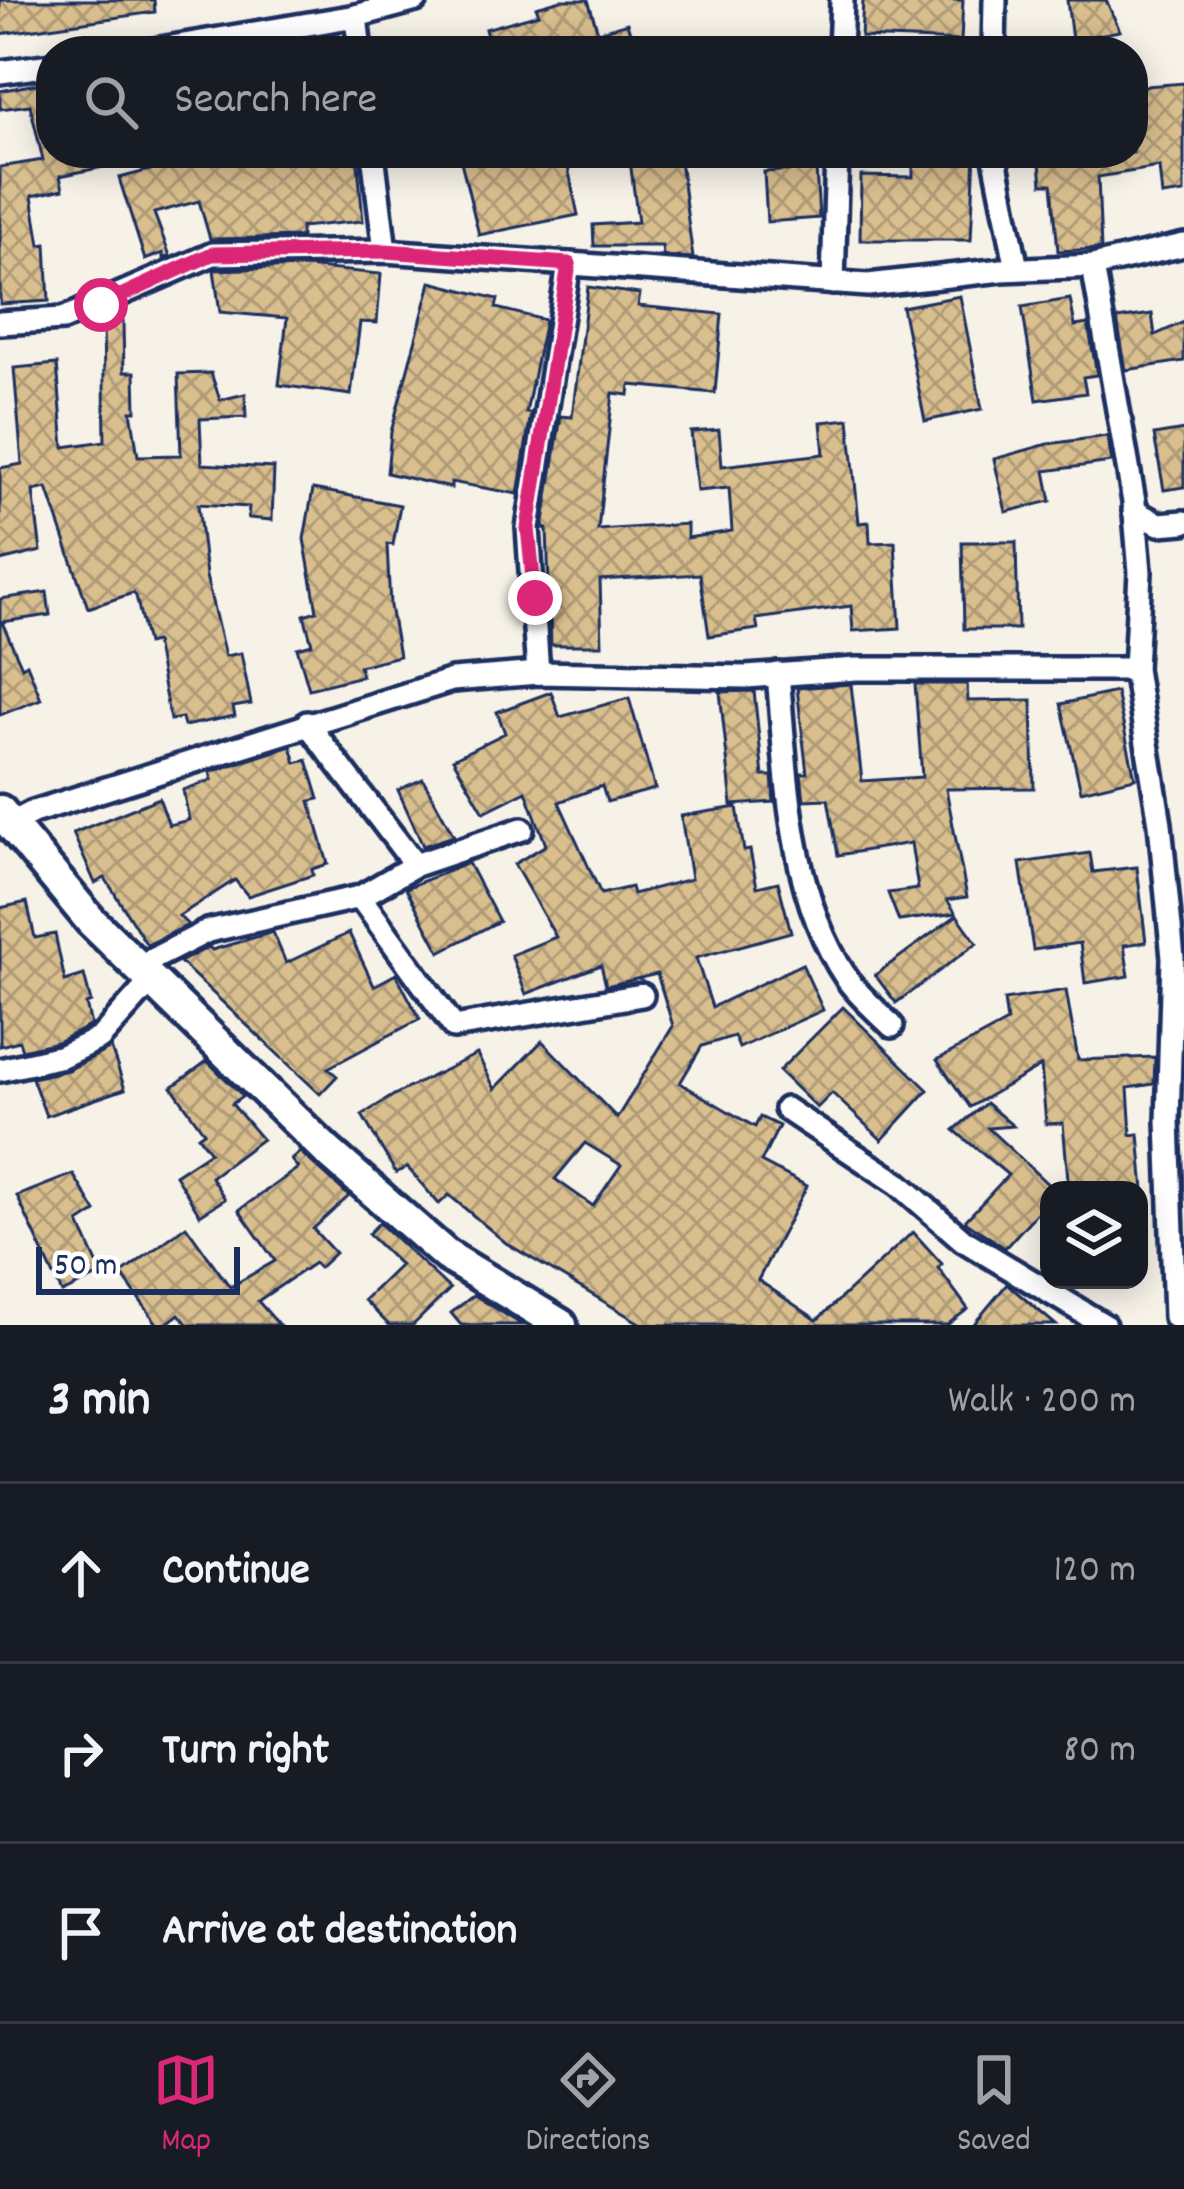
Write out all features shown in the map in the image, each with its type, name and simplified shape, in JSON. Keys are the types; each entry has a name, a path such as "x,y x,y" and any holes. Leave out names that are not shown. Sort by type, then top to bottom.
{"street":[{"path":"237,36 356,16 416,0"},
{"path":"841,36 842,0"},
{"path":"994,36 995,0"},
{"path":"356,16 358,36"},
{"path":"0,72 36,67"},
{"path":"375,168 385,251"},
{"path":"833,283 837,168"},
{"path":"997,168 1017,269"},
{"path":"0,323 63,319 212,254 385,251 868,285 1093,266 1184,245"},
{"path":"538,673 528,528 569,264"},
{"path":"1093,266 1134,511 1139,631 1135,669 1178,959 1168,1121 1173,1318"},
{"path":"1134,511 1159,524 1184,522"},
{"path":"1138,548 1159,524"},
{"path":"561,1325 446,1255 326,1150 91,921 6,817 452,680 538,673 1135,669"},
{"path":"778,674 789,805 802,871 819,923 850,983 892,1026"},
{"path":"307,723 415,865"},
{"path":"0,1070 62,1056 100,1038 146,973 208,931 360,897 415,865 522,829"},
{"path":"360,897 454,1028 642,994"},
{"path":"786,1109 899,1184 963,1240 1103,1325"}],"building":[{"path":"0,0 154,0 155,12 0,34"},
{"path":"561,0 588,0 598,32 627,23 631,36 487,36 485,29 539,14 536,7"},
{"path":"863,0 963,0 961,36 861,36"},
{"path":"1067,0 1106,0 1120,31 1072,36"},
{"path":"1184,83 1184,193 1162,196 1159,167 1098,177 1101,249 1058,251 1052,184 1042,184 1040,168 1148,168 1148,86"},
{"path":"36,84 36,130 30,105 0,109 0,91"},
{"path":"36,161 36,168 98,168 60,176 63,189 32,196 40,245 46,244 49,301 0,304 0,167"},
{"path":"158,168 358,168 363,221 301,227 301,237 210,239 199,201 154,213 170,256 163,259 163,253 145,260 119,178"},
{"path":"463,168 568,168 578,215 479,235"},
{"path":"631,168 681,168 693,258 663,256 662,246 594,246 593,225 638,222"},
{"path":"913,168 974,168 971,240 860,240 861,176 913,177"},
{"path":"816,169 819,218 767,222 764,172"},
{"path":"305,267 381,274 377,323 360,322 351,395 279,385 287,318 220,312 214,270"},
{"path":"431,282 498,299 496,308 545,320 526,413 531,413 518,494 451,482 451,488 387,473 391,432"},
{"path":"588,287 640,294 638,306 722,314 715,393 630,385 629,395 613,393 598,530 687,524 687,538 732,531 729,488 697,491 691,432 719,430 722,466 824,454 821,422 849,419 859,523 869,522 870,543 895,542 900,628 853,631 851,606 756,619 758,629 709,636 700,574 600,580 602,645 551,645 547,529 543,528 561,416 572,417"},
{"path":"960,296 982,409 925,421 902,307"},
{"path":"1070,299 1075,326 1088,324 1097,375 1083,377 1086,393 1037,400 1022,307"},
{"path":"1152,314 1155,335 1184,322 1184,361 1126,370 1117,319"},
{"path":"123,322 124,372 135,372 136,411 131,411 138,456 181,455 178,374 211,373 220,400 245,394 246,417 200,419 202,464 274,468 272,520 248,518 249,507 198,504 206,576 225,656 241,653 251,704 233,707 235,716 184,726 182,718 170,720 155,642 147,644 136,596 133,593 88,608 47,488 33,491 41,551 0,561 0,468 22,464 14,368 57,364 64,447 105,441 103,323"},
{"path":"1184,430 1184,487 1164,490 1154,435"},
{"path":"1107,436 1112,462 1045,471 1051,501 1006,512 994,459 1048,444"},
{"path":"313,489 400,505 393,545 387,544 390,606 399,656 359,666 362,676 309,689 297,648 312,644 304,615 317,611 304,539"},
{"path":"962,542 1016,542 1018,629 964,629"},
{"path":"47,592 50,615 2,622 41,699 0,715 0,599"},
{"path":"851,684 862,781 922,777 915,684 967,684 968,701 1032,700 1034,788 946,789 967,897 947,900 956,913 899,921 888,893 918,889 911,843 838,855 828,799 804,800 801,773 807,773 797,688"},
{"path":"754,691 763,776 772,776 774,802 732,805 720,692"},
{"path":"551,692 560,717 629,698 655,789 607,802 602,786 559,802 601,894 631,887 633,894 691,879 681,816 737,807 744,851 750,850 757,887 778,882 791,932 696,958 712,1007 802,964 823,1010 739,1048 734,1036 702,1046 680,1083 755,1127 760,1117 779,1126 761,1162 807,1186 758,1280 817,1320 913,1232 942,1264 938,1268 968,1309 947,1325 643,1325 506,1243 449,1195 439,1204 407,1167 396,1173 362,1115 394,1095 477,1054 495,1089 542,1041 617,1118 673,1026 657,974 606,986 601,965 526,994 511,955 556,937 514,864 546,845 526,791 484,812 453,759 505,733 497,712","holes":["585,1143 621,1165 593,1206 555,1179"]},
{"path":"1116,692 1135,778 1081,791 1061,704"},
{"path":"291,746 296,763 307,760 319,799 310,801 328,864 312,869 313,875 248,896 235,880 179,916 188,925 147,945 105,878 95,883 73,833 159,798 169,825 189,820 183,790 212,780 210,772"},
{"path":"423,779 454,836 423,846 398,790"},
{"path":"1090,853 1093,872 1137,867 1146,942 1124,945 1129,976 1085,983 1080,943 1033,950 1020,863"},
{"path":"468,863 499,921 440,952 406,888"},
{"path":"27,902 35,938 55,934 65,981 84,975 91,1025 57,1042 22,1050 19,1041 0,1046 0,908"},
{"path":"957,915 977,943 896,1003 875,975"},
{"path":"273,932 286,963 349,933 374,986 396,974 420,1019 328,1068 337,1076 320,1094 180,962 209,947 212,950"},
{"path":"1066,990 1078,1060 1155,1057 1154,1084 1128,1088 1131,1135 1139,1134 1143,1181 1068,1181 1063,1123 1046,1124 1041,1066 970,1107 937,1060 1007,1022 1004,1000"},
{"path":"843,1007 928,1090 882,1140 832,1093 817,1108 779,1071"},
{"path":"111,1048 125,1089 46,1116 32,1078 68,1070"},
{"path":"207,1061 243,1096 232,1104 262,1139 211,1177 225,1199 200,1215 175,1175 210,1152 198,1136 204,1132 172,1087"},
{"path":"986,1103 1013,1126 988,1128 1044,1181 1040,1181 1040,1209 1005,1248 965,1221 1008,1175 954,1130"},
{"path":"300,1152 349,1196 313,1229 335,1253 319,1268 314,1263 258,1301 279,1325 188,1325 179,1314 158,1325 121,1274 186,1226 230,1287 275,1261 239,1210 298,1168 291,1160"},
{"path":"73,1174 96,1212 79,1223 102,1274 62,1293 17,1196"},
{"path":"379,1223 450,1289 413,1325 389,1325 364,1300 400,1265 368,1234"},
{"path":"1007,1284 1056,1325 973,1325"},
{"path":"474,1295 522,1325 461,1325 451,1313"}],"route":[{"path":"101,305 212,254 385,251 569,264 528,528 535,598"}]}
